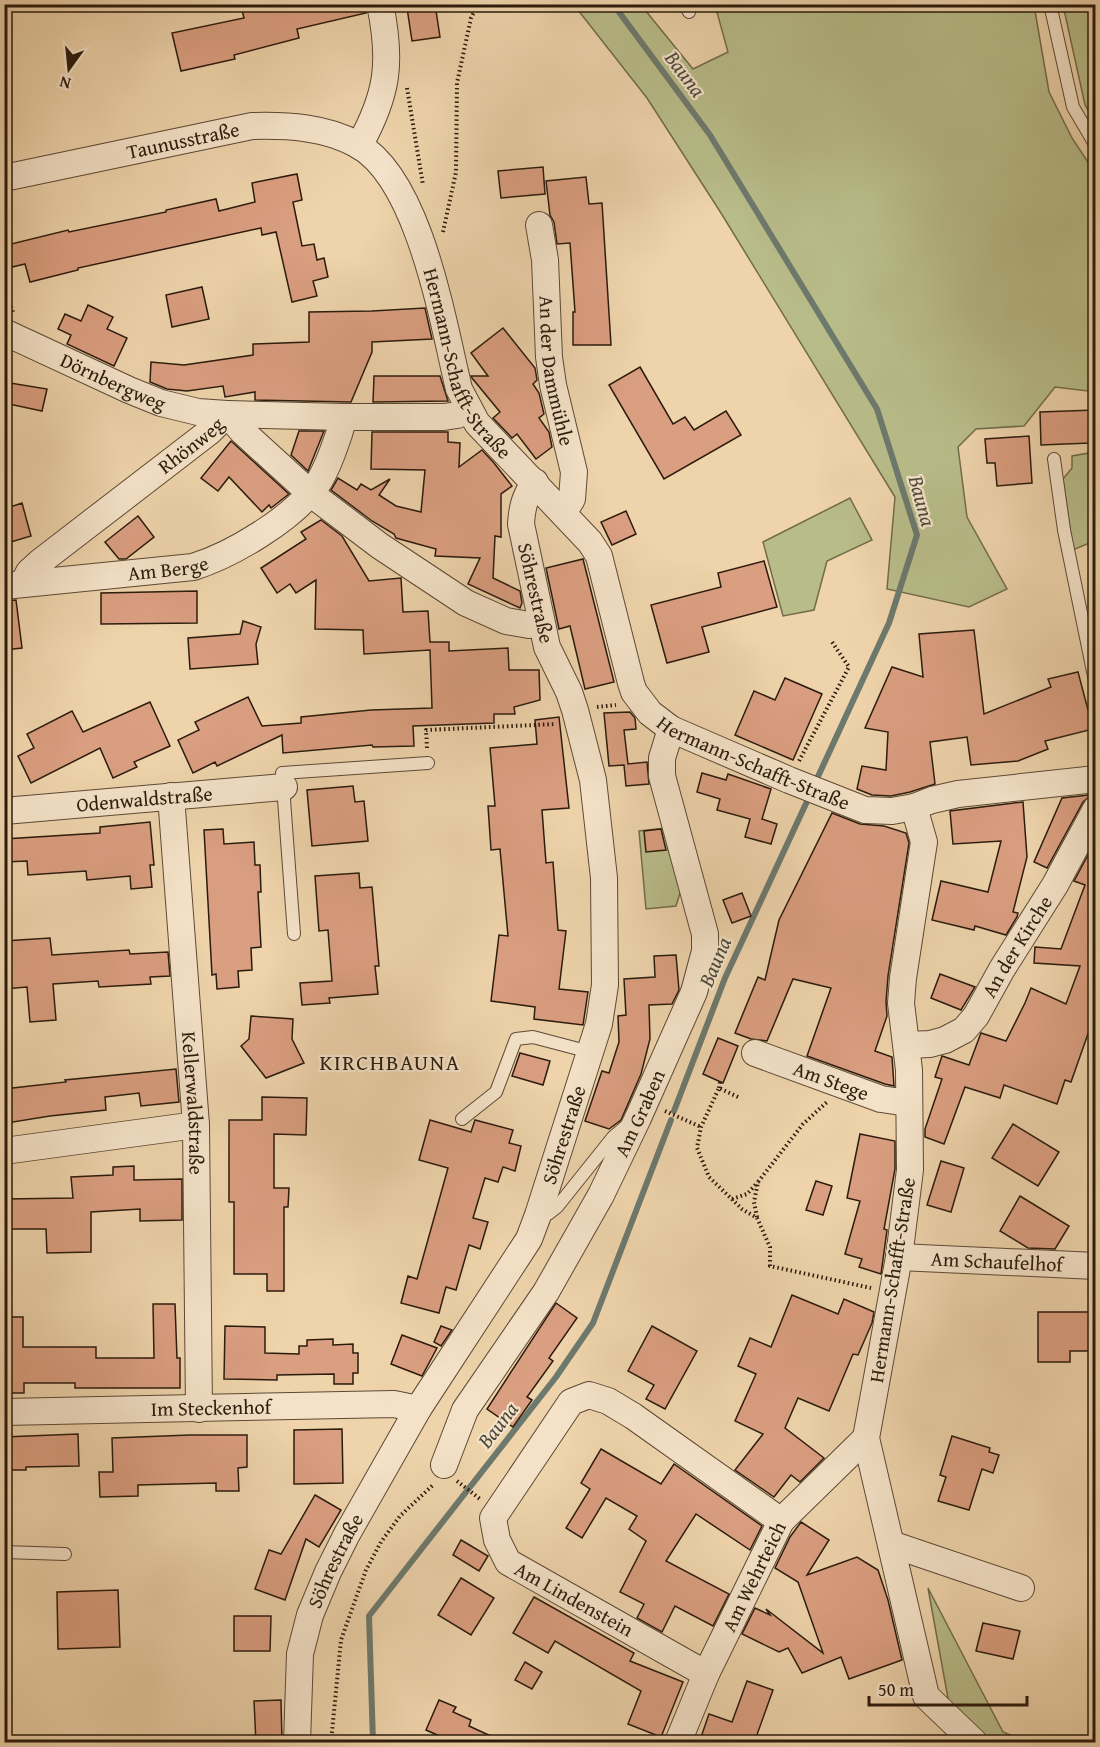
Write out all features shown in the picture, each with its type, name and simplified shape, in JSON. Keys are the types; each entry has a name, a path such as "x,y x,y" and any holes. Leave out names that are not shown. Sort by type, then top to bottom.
{"street":[{"path":"359,146 373,122 385,84 387,48 380,4"},
{"name":"Taunusstraße","path":"4,178 252,126 284,125 315,130 342,137 359,146"},
{"name":"Hermann-Schafft-Straße","path":"359,146 378,163 408,206 424,251 459,389 468,409 488,436 535,482 590,542 599,556 631,683 650,713 671,729 794,771 839,801 880,812 914,807 924,842 901,1004 907,1045 910,1170 899,1257 867,1438 926,1696 974,1743"},
{"name":"An der Dammühle","path":"539,225 545,260 549,357 553,384 574,472 572,499 563,513"},
{"name":"Dörnbergweg","path":"9,322 129,390 161,403 198,412 227,414"},
{"name":"Rhönweg","path":"14,585 40,562 209,432 227,414 444,417 457,415 468,409"},
{"path":"227,414 243,432 310,493 380,546 466,603 517,624 541,623"},
{"name":"Am Berge","path":"14,585 193,567 211,562 279,522 310,493 318,484 344,417"},
{"name":"Söhrestraße","path":"297,1743 300,1654 310,1615 346,1534 418,1409 529,1239 599,1024 605,986 604,878 593,780 575,710 547,647 521,524 526,496 535,482"},
{"name":"Am Graben","path":"449,1472 465,1410 546,1292 650,1114 694,992 705,951 705,934 663,777 662,758 671,729"},
{"path":"914,807 958,794 1095,779"},
{"name":"Odenwaldstraße","path":"4,811 284,787"},
{"name":"Kellerwaldstraße","path":"171,796 196,1125 199,1409"},
{"name":"An der Kirche","path":"907,1045 930,1044 945,1040 964,1030 976,1016 1002,969 1055,885 1095,808"},
{"name":"Am Stege","path":"755,1053 881,1099 908,1102"},
{"path":"4,1151 196,1125"},
{"name":"Am Schaufelhof","path":"899,1257 1095,1266"},
{"name":"Am Lindenstein","path":"706,1674 508,1562 497,1540 493,1518 571,1402 589,1395 608,1401 633,1416 781,1521"},
{"name":"Im Steckenhof","path":"4,1412 394,1404 418,1409"},
{"name":"Am Wehrteich","path":"678,1743 706,1674 781,1521 867,1438"},
{"path":"891,1544 1021,1588"}],"lane":[{"path":"1050,4 1073,107 1095,147"},
{"path":"1054,459 1064,530 1095,686"},
{"path":"294,934 282,773 428,763"},
{"path":"462,1119 496,1092 516,1039 533,1037 590,1052"},
{"path":"538,1215 548,1214 557,1207 613,1137 627,1125 650,1114"},
{"path":"4,1552 65,1554"}],"path":[{"path":"424,251 441,239 456,172 457,83 471,18 478,4"},
{"path":"406,80 424,190"},
{"path":"4,291 9,322"},
{"path":"794,771 849,668 832,642"},
{"path":"575,710 641,702"},
{"path":"428,763 426,730 549,724"},
{"path":"720,1082 699,1126 697,1148 709,1177 742,1209 757,1218"},
{"path":"732,1200 747,1194 803,1124 845,1085"},
{"path":"719,1088 738,1097"},
{"path":"650,1114 699,1126"},
{"path":"758,1182 754,1202 757,1218 770,1247 770,1266 892,1293"},
{"path":"331,1743 341,1640 366,1570 388,1534 400,1516 449,1472 488,1505"}],"green space":[{"path":"574,5 641,5 693,69 728,52 715,5 1034,5 1049,92 1072,138 1095,173 1096,392 1055,387 1024,426 976,429 958,447 967,517 1007,589 969,607 887,589 895,497 721,213 647,98"},
{"path":"1063,5 1095,5 1095,122 1085,105"},
{"path":"1095,452 1095,538 1092,542 1073,550 1063,479 1072,468 1072,456"},
{"path":"850,498 872,540 827,561 814,610 783,616 763,542"},
{"path":"665,828 668,850 677,863 681,890 676,906 646,909 639,831"},
{"path":"928,1588 1003,1732 1027,1742 989,1742 949,1704"}],"building":[{"path":"263,4 365,4 366,13 297,29 299,38 234,55 235,59 181,71 172,33 244,18 242,10"},
{"path":"435,4 440,37 412,41 407,8"},
{"path":"543,167 545,194 501,198 498,171"},
{"path":"297,174 302,200 293,202 302,246 314,244 317,260 324,258 328,277 313,281 317,296 292,302 276,232 262,235 261,228 78,268 78,270 30,282 25,264 12,267 7,245 68,230 69,232 166,212 166,210 216,199 219,211 255,202 252,183"},
{"path":"586,177 589,204 602,203 611,345 573,345 573,312 575,312 570,243 557,244 554,222 550,215 546,181"},
{"path":"202,287 209,319 172,327 166,295"},
{"path":"88,305 113,317 107,329 127,338 114,366 67,344 71,335 58,329 65,314 81,321"},
{"path":"425,308 432,339 372,342 372,352 351,402 255,400 255,392 225,397 223,386 187,391 167,389 150,382 151,362 184,365 253,355 253,344 309,342 309,312"},
{"path":"503,328 535,368 537,380 533,384 539,393 544,414 539,418 549,432 552,447 536,459 517,434 512,438 493,418 500,412 471,376 488,376 471,353"},
{"path":"640,367 673,424 685,417 694,430 726,411 741,435 664,479 609,385"},
{"path":"374,376 440,376 448,401 373,402"},
{"path":"4,382 47,389 42,411 4,403"},
{"path":"1095,410 1095,437 1090,437 1090,443 1041,445 1040,412"},
{"path":"299,431 324,431 308,471 291,455"},
{"path":"372,432 448,432 448,442 460,443 459,467 482,450 494,463 512,486 501,494 501,537 495,536 493,578 520,591 522,603 520,608 468,584 480,558 435,556 436,549 396,538 394,534 372,521 331,490 338,478 357,490 361,484 371,490 390,479 379,495 396,506 421,512 425,470 371,469"},
{"path":"1029,436 1032,483 997,486 995,463 987,463 985,439"},
{"path":"231,441 289,494 271,508 269,505 262,512 229,477 218,491 201,478"},
{"path":"22,503 31,536 4,544 4,509"},
{"path":"626,511 636,534 612,545 601,522"},
{"path":"138,516 154,537 126,559 119,559 105,542"},
{"path":"321,520 342,536 369,581 401,578 403,612 428,611 430,642 449,642 449,651 508,648 509,670 539,670 540,700 514,707 515,714 494,714 494,723 413,726 414,746 373,747 372,745 283,753 282,735 217,766 215,762 193,773 178,740 199,730 195,722 248,697 262,726 301,723 301,717 371,710 432,708 430,650 364,654 363,630 315,629 316,580 296,593 290,584 277,593 261,568 306,539 301,532"},
{"path":"583,559 614,682 585,689 570,626 559,629 546,568"},
{"path":"764,561 777,607 702,627 709,652 667,663 651,605 721,587 718,573"},
{"path":"197,591 197,623 101,624 101,593"},
{"path":"16,600 22,648 4,650 4,601"},
{"path":"243,621 261,627 256,644 258,664 190,669 188,638 240,634"},
{"path":"974,630 984,714 1051,687 1048,679 1078,672 1093,729 1045,741 1048,749 1018,761 971,765 967,737 930,742 935,784 891,796 872,795 857,789 862,766 886,770 888,732 865,728 892,667 923,677 919,634"},
{"path":"785,678 822,694 793,760 735,735 754,691 775,700"},
{"path":"150,702 170,746 134,762 137,767 113,778 100,748 31,783 18,756 34,748 27,734 72,711 83,732"},
{"path":"630,712 635,718 636,729 624,730 628,764 647,762 649,784 626,786 624,765 609,766 604,713"},
{"path":"559,717 569,808 542,810 546,863 553,862 558,930 566,931 559,989 588,992 583,1025 534,1019 535,1007 491,1001 499,935 508,936 500,849 491,850 488,806 495,806 490,748 537,744 535,720"},
{"path":"702,773 726,780 728,774 771,789 762,819 777,824 771,844 745,837 750,819 717,810 720,799 697,792"},
{"path":"353,786 355,802 364,801 368,841 312,846 307,790"},
{"path":"1089,795 1047,868 1034,862 1062,798"},
{"path":"1023,802 1027,857 1013,912 1018,913 1017,917 1006,935 975,926 974,930 932,920 941,881 988,892 1001,841 953,844 950,811"},
{"path":"832,813 860,824 884,826 906,833 909,843 888,976 887,1016 875,1051 892,1057 894,1086 807,1056 831,988 793,979 767,1041 751,1039 735,1033 758,977 765,980 779,920"},
{"path":"150,822 154,865 150,865 152,887 131,889 130,876 87,880 86,871 28,875 27,861 4,862 4,839 100,833 100,827"},
{"path":"223,829 224,844 254,842 255,865 260,865 261,892 258,892 261,947 251,948 252,970 238,971 239,987 217,989 216,974 212,975 204,830"},
{"path":"661,829 666,850 646,852 644,831"},
{"path":"1095,842 1095,1014 1071,1082 1065,1080 1057,1104 1004,1085 1000,1098 965,1087 944,1144 925,1137 925,1129 942,1079 935,1077 942,1056 969,1065 981,1033 1006,1041 1031,988 1066,1004 1080,966 1034,963 1035,947 1061,949 1085,885 1074,881"},
{"path":"359,873 360,888 372,887 379,966 375,966 378,994 329,998 330,1003 302,1005 300,983 332,981 328,930 319,931 315,876"},
{"path":"742,893 751,916 732,923 723,900"},
{"path":"50,938 52,955 129,950 130,954 168,952 170,976 150,977 151,984 99,987 98,981 53,984 56,1020 30,1022 27,987 4,989 4,941"},
{"path":"676,955 679,990 672,1004 649,1005 650,1039 641,1074 621,1120 609,1129 585,1121 602,1071 609,1073 619,1042 618,1016 626,1015 624,979 655,977 654,956"},
{"path":"940,974 975,987 961,1010 931,998"},
{"path":"251,1016 293,1019 292,1039 304,1063 266,1078 241,1046 249,1039"},
{"path":"718,1038 738,1046 723,1083 703,1074"},
{"path":"520,1053 550,1061 543,1085 512,1076"},
{"path":"176,1069 179,1102 141,1106 139,1093 105,1097 106,1110 7,1123 4,1089 66,1082 65,1080"},
{"path":"262,1097 307,1098 306,1135 274,1134 274,1188 289,1188 288,1207 284,1207 284,1291 267,1291 267,1274 234,1274 234,1202 229,1202 229,1120 262,1120"},
{"path":"430,1120 471,1132 475,1120 513,1130 509,1143 521,1146 515,1171 503,1167 498,1182 485,1178 473,1218 488,1222 480,1249 469,1245 456,1290 446,1287 439,1313 401,1303 408,1276 417,1279 448,1168 419,1160"},
{"path":"1013,1124 1059,1152 1038,1186 992,1158"},
{"path":"860,1134 895,1141 895,1169 884,1229 887,1230 881,1274 859,1267 862,1259 845,1254 860,1201 847,1198"},
{"path":"941,1161 964,1168 951,1212 927,1205"},
{"path":"134,1166 134,1180 182,1179 182,1220 140,1221 140,1209 91,1212 91,1252 47,1253 46,1229 6,1229 5,1199 73,1198 71,1177 113,1175 113,1167"},
{"path":"816,1181 832,1186 823,1215 806,1210"},
{"path":"1020,1196 1069,1226 1055,1249 1028,1248 1000,1231"},
{"path":"792,1295 838,1314 844,1299 874,1312 872,1323 858,1355 853,1354 829,1411 798,1398 785,1428 824,1458 800,1482 791,1475 774,1497 735,1470 763,1434 735,1421 756,1374 738,1366 750,1338 771,1347"},
{"path":"556,1303 577,1318 549,1358 553,1361 527,1397 532,1400 513,1427 487,1409"},
{"path":"153,1304 175,1304 180,1388 75,1388 75,1383 24,1383 24,1393 4,1393 5,1317 23,1317 23,1347 96,1347 96,1358 154,1358"},
{"path":"1038,1312 1090,1312 1090,1351 1070,1351 1070,1362 1038,1362"},
{"path":"225,1326 265,1327 265,1353 299,1354 299,1346 307,1346 307,1340 333,1339 333,1345 353,1344 353,1353 358,1353 358,1373 353,1373 353,1384 334,1384 334,1374 277,1375 277,1380 224,1379"},
{"path":"441,1326 452,1330 441,1346 434,1342"},
{"path":"652,1326 697,1351 665,1409 646,1399 654,1385 628,1371"},
{"path":"402,1335 437,1348 422,1376 391,1364"},
{"path":"342,1429 343,1483 294,1484 294,1430"},
{"path":"78,1434 79,1466 26,1467 26,1470 4,1470 4,1437"},
{"path":"247,1435 247,1467 238,1468 239,1491 216,1491 216,1483 138,1485 138,1496 100,1497 99,1472 113,1472 112,1438"},
{"path":"952,1436 990,1448 989,1452 999,1455 993,1473 982,1469 969,1510 938,1501 946,1477 940,1475"},
{"path":"601,1449 661,1484 674,1464 762,1526 750,1550 696,1514 666,1561 729,1594 713,1626 675,1606 662,1632 637,1618 644,1604 620,1592 646,1541 629,1529 637,1516 606,1498 582,1538 566,1528 590,1489 581,1483"},
{"path":"315,1495 341,1510 319,1547 306,1539 285,1600 255,1589 269,1550 281,1554"},
{"path":"801,1522 829,1540 807,1575 857,1557 878,1570 888,1600 902,1660 849,1679 841,1657 802,1673 788,1648 779,1652 742,1634 755,1608 770,1615 766,1609 823,1653 798,1582 775,1568 790,1537"},
{"path":"461,1540 488,1556 479,1571 453,1555"},
{"path":"461,1578 494,1598 471,1635 438,1615"},
{"path":"118,1590 120,1647 58,1649 57,1592"},
{"path":"534,1597 634,1653 630,1661 683,1682 661,1737 628,1724 641,1691 555,1641 548,1653 513,1633"},
{"path":"234,1616 271,1616 270,1651 234,1651"},
{"path":"983,1623 1020,1631 1013,1659 976,1651"},
{"path":"525,1662 542,1672 532,1689 515,1680"},
{"path":"747,1681 773,1690 754,1743 699,1743 709,1714 732,1722"},
{"path":"281,1700 282,1743 256,1743 254,1701"},
{"path":"439,1700 456,1707 453,1712 471,1720 469,1726 506,1743 442,1743 444,1738 426,1730"}],"waterway":[{"name":"Bauna","path":"613,4 710,135 877,409 917,535 889,623 815,783"},
{"name":"Bauna","path":"674,1111 725,978 810,795"},
{"name":"Bauna","path":"373,1742 369,1616 556,1377 593,1323 671,1120"}],"district":[{"name":"KIRCHBAUNA","path":"390,1062"}]}
